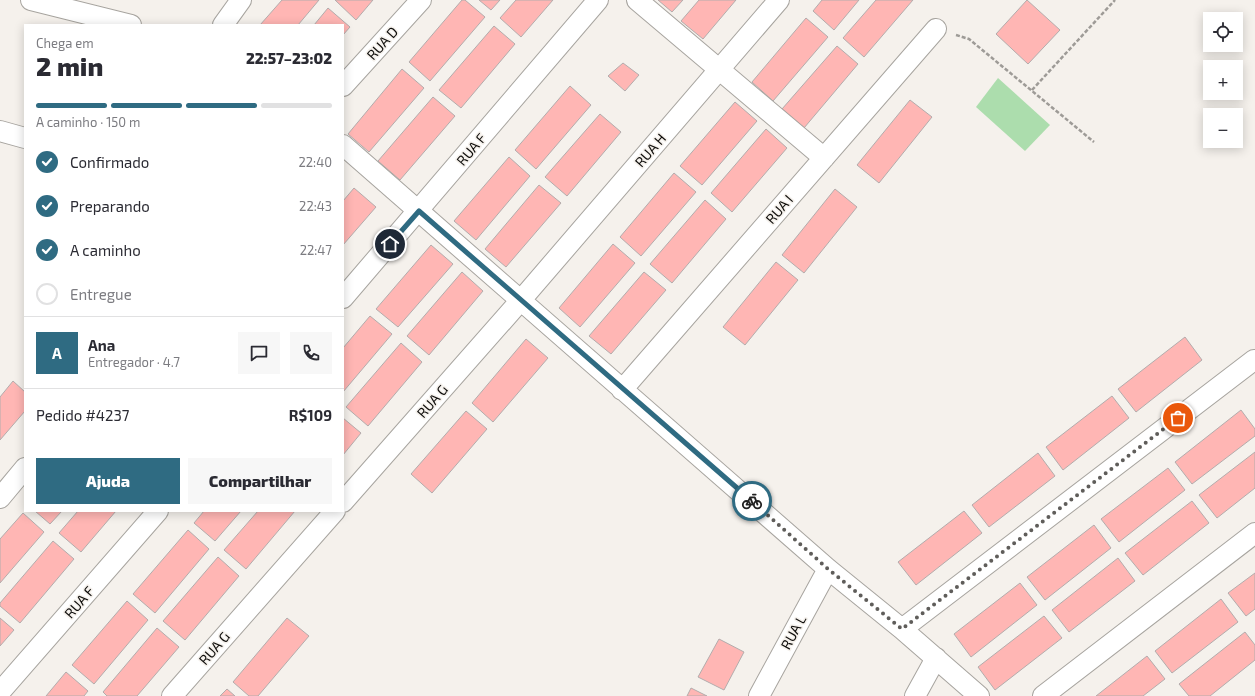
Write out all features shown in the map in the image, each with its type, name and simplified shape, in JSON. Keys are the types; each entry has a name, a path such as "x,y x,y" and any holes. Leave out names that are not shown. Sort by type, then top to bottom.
{"street":[{"path":"31,0 127,24"},
{"path":"224,24 241,0"},
{"name":"RUA D","path":"344,85 421,0"},
{"name":"RUA F","path":"344,297 598,0"},
{"path":"638,0 718,70 824,158"},
{"name":"RUA H","path":"521,300 779,0"},
{"name":"RUA I","path":"622,390 936,29"},
{"path":"0,131 24,138"},
{"path":"344,146 622,390 696,452 828,569 902,629 979,696"},
{"name":"RUA G","path":"344,501 521,300"},
{"path":"902,629 1254,360"},
{"path":"0,498 24,469"},
{"name":"RUA F","path":"0,692 157,512"},
{"name":"RUA G","path":"172,696 334,512"},
{"path":"1043,696 1255,533"},
{"name":"RUA L","path":"759,696 828,569"},
{"path":"914,696 936,658"}],"path":[{"path":"1032,90 1115,0"},
{"path":"936,29 969,39 1094,142"}],"green space":[{"path":"998,78 1050,125 1025,151 976,107"}],"building":[{"path":"282,0 319,0 299,24 261,24"},
{"path":"335,0 373,0 356,20"},
{"path":"462,0 465,0 485,17 430,81 409,62"},
{"path":"479,0 500,0 491,10"},
{"path":"516,0 553,0 521,37 500,18"},
{"path":"658,0 683,0 672,12"},
{"path":"699,0 736,0 703,39 681,21"},
{"path":"822,0 859,0 834,30 813,11"},
{"path":"876,0 913,0 864,57 843,38"},
{"path":"1027,0 1060,30 1028,64 996,34"},
{"path":"328,8 350,27 344,34 344,24 315,24"},
{"path":"806,18 828,37 773,101 752,82"},
{"path":"494,26 515,44 461,108 439,90"},
{"path":"837,46 858,64 804,128 782,109"},
{"path":"623,63 639,75 625,91 608,76"},
{"path":"402,69 424,88 369,152 348,134"},
{"path":"570,86 591,105 536,169 515,150"},
{"path":"433,97 455,116 400,180 378,161"},
{"path":"910,100 932,117 879,183 857,165"},
{"path":"735,102 757,121 702,185 680,166"},
{"path":"600,114 621,132 567,196 545,177"},
{"path":"766,129 787,148 732,212 711,193"},
{"path":"509,157 530,176 476,240 454,221"},
{"path":"674,173 696,192 641,256 620,237"},
{"path":"539,185 561,203 506,267 485,249"},
{"path":"354,188 376,207 344,244 344,200"},
{"path":"835,189 857,207 804,273 782,255"},
{"path":"705,200 726,219 672,283 650,264"},
{"path":"613,244 635,263 580,327 559,308"},
{"path":"431,245 453,264 398,327 376,309"},
{"path":"776,262 798,280 745,345 723,327"},
{"path":"462,272 483,291 429,355 407,336"},
{"path":"644,272 666,290 611,354 589,336"},
{"path":"370,316 392,334 344,391 344,347"},
{"path":"1185,337 1202,360 1136,412 1118,389"},
{"path":"526,339 548,358 493,422 472,403"},
{"path":"401,343 422,362 368,426 346,407"},
{"path":"13,381 24,391 24,412 0,440 0,397"},
{"path":"1112,396 1129,418 1063,470 1046,447"},
{"path":"1241,410 1255,429 1255,436 1192,484 1175,462"},
{"path":"466,411 487,429 432,493 411,474"},
{"path":"344,419 361,433 344,454"},
{"path":"1255,452 1255,488 1217,518 1199,495"},
{"path":"1038,453 1055,476 989,527 972,505"},
{"path":"1168,468 1185,490 1119,542 1101,519"},
{"path":"1192,501 1209,523 1143,575 1125,553"},
{"path":"964,511 982,533 916,585 898,562"},
{"path":"36,512 61,512 50,524"},
{"path":"77,512 115,512 81,552 59,533"},
{"path":"203,512 240,512 215,541 194,523"},
{"path":"257,512 294,512 246,569 224,550"},
{"path":"23,513 44,532 0,583 0,539"},
{"path":"1094,525 1111,548 1045,600 1027,577"},
{"path":"188,530 209,549 155,613 133,594"},
{"path":"53,541 74,559 20,623 0,606 0,603"},
{"path":"218,557 239,576 185,640 163,621"},
{"path":"1118,558 1135,581 1069,632 1052,610"},
{"path":"1255,573 1255,609 1246,616 1228,593"},
{"path":"1020,583 1037,605 971,657 954,634"},
{"path":"1221,599 1238,622 1172,673 1155,651"},
{"path":"127,601 148,620 94,684 72,665"},
{"path":"1044,616 1062,638 995,690 978,667"},
{"path":"0,618 14,630 0,646"},
{"path":"287,618 309,636 258,696 249,696 233,682"},
{"path":"157,628 179,647 137,696 107,696 103,692"},
{"path":"1245,632 1255,645 1255,660 1210,696 1189,696 1179,684"},
{"path":"719,639 744,652 724,690 698,677"},
{"path":"1147,656 1165,679 1143,696 1096,696"},
{"path":"66,672 88,691 84,696 46,696"},
{"path":"691,688 707,696 687,696"},
{"path":"227,689 235,696 220,696"}],"way so far":[{"path":"752,501 828,569 902,629 1178,418"}],"route":[{"path":"390,244 419,211 622,390 752,501"}]}
